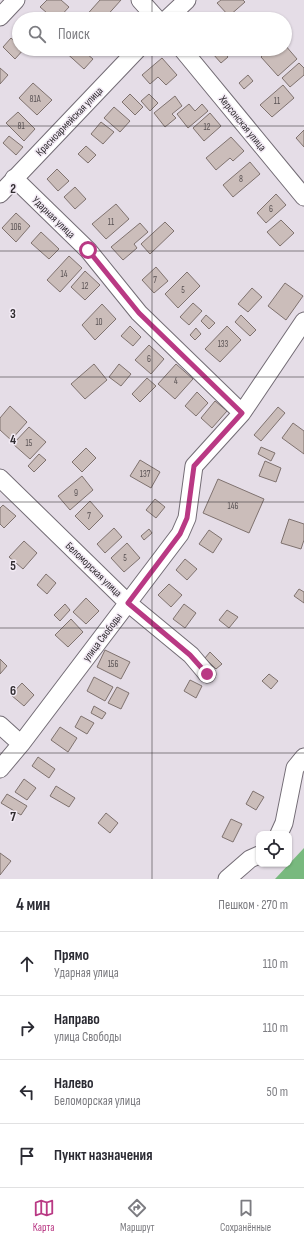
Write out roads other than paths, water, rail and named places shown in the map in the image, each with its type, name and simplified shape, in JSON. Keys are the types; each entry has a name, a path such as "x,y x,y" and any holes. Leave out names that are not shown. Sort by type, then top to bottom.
{"street":[{"path":"0,17 16,0"},
{"path":"140,0 151,12"},
{"path":"174,12 187,0"},
{"name":"Красноармейская улица","path":"0,194 131,56"},
{"name":"Херсонская улица","path":"188,56 304,197"},
{"name":"Ударная улица","path":"14,178 88,250 139,313 242,413"},
{"name":"улица Свободы","path":"0,769 21,744 180,534 187,518 194,466 242,413 304,321"},
{"name":"Беломорская улица","path":"0,478 128,603 190,655 207,674"},
{"path":"0,725 21,744"},
{"path":"280,831 284,823 295,768 304,756"},
{"path":"227,879 250,859 256,856"}]}
